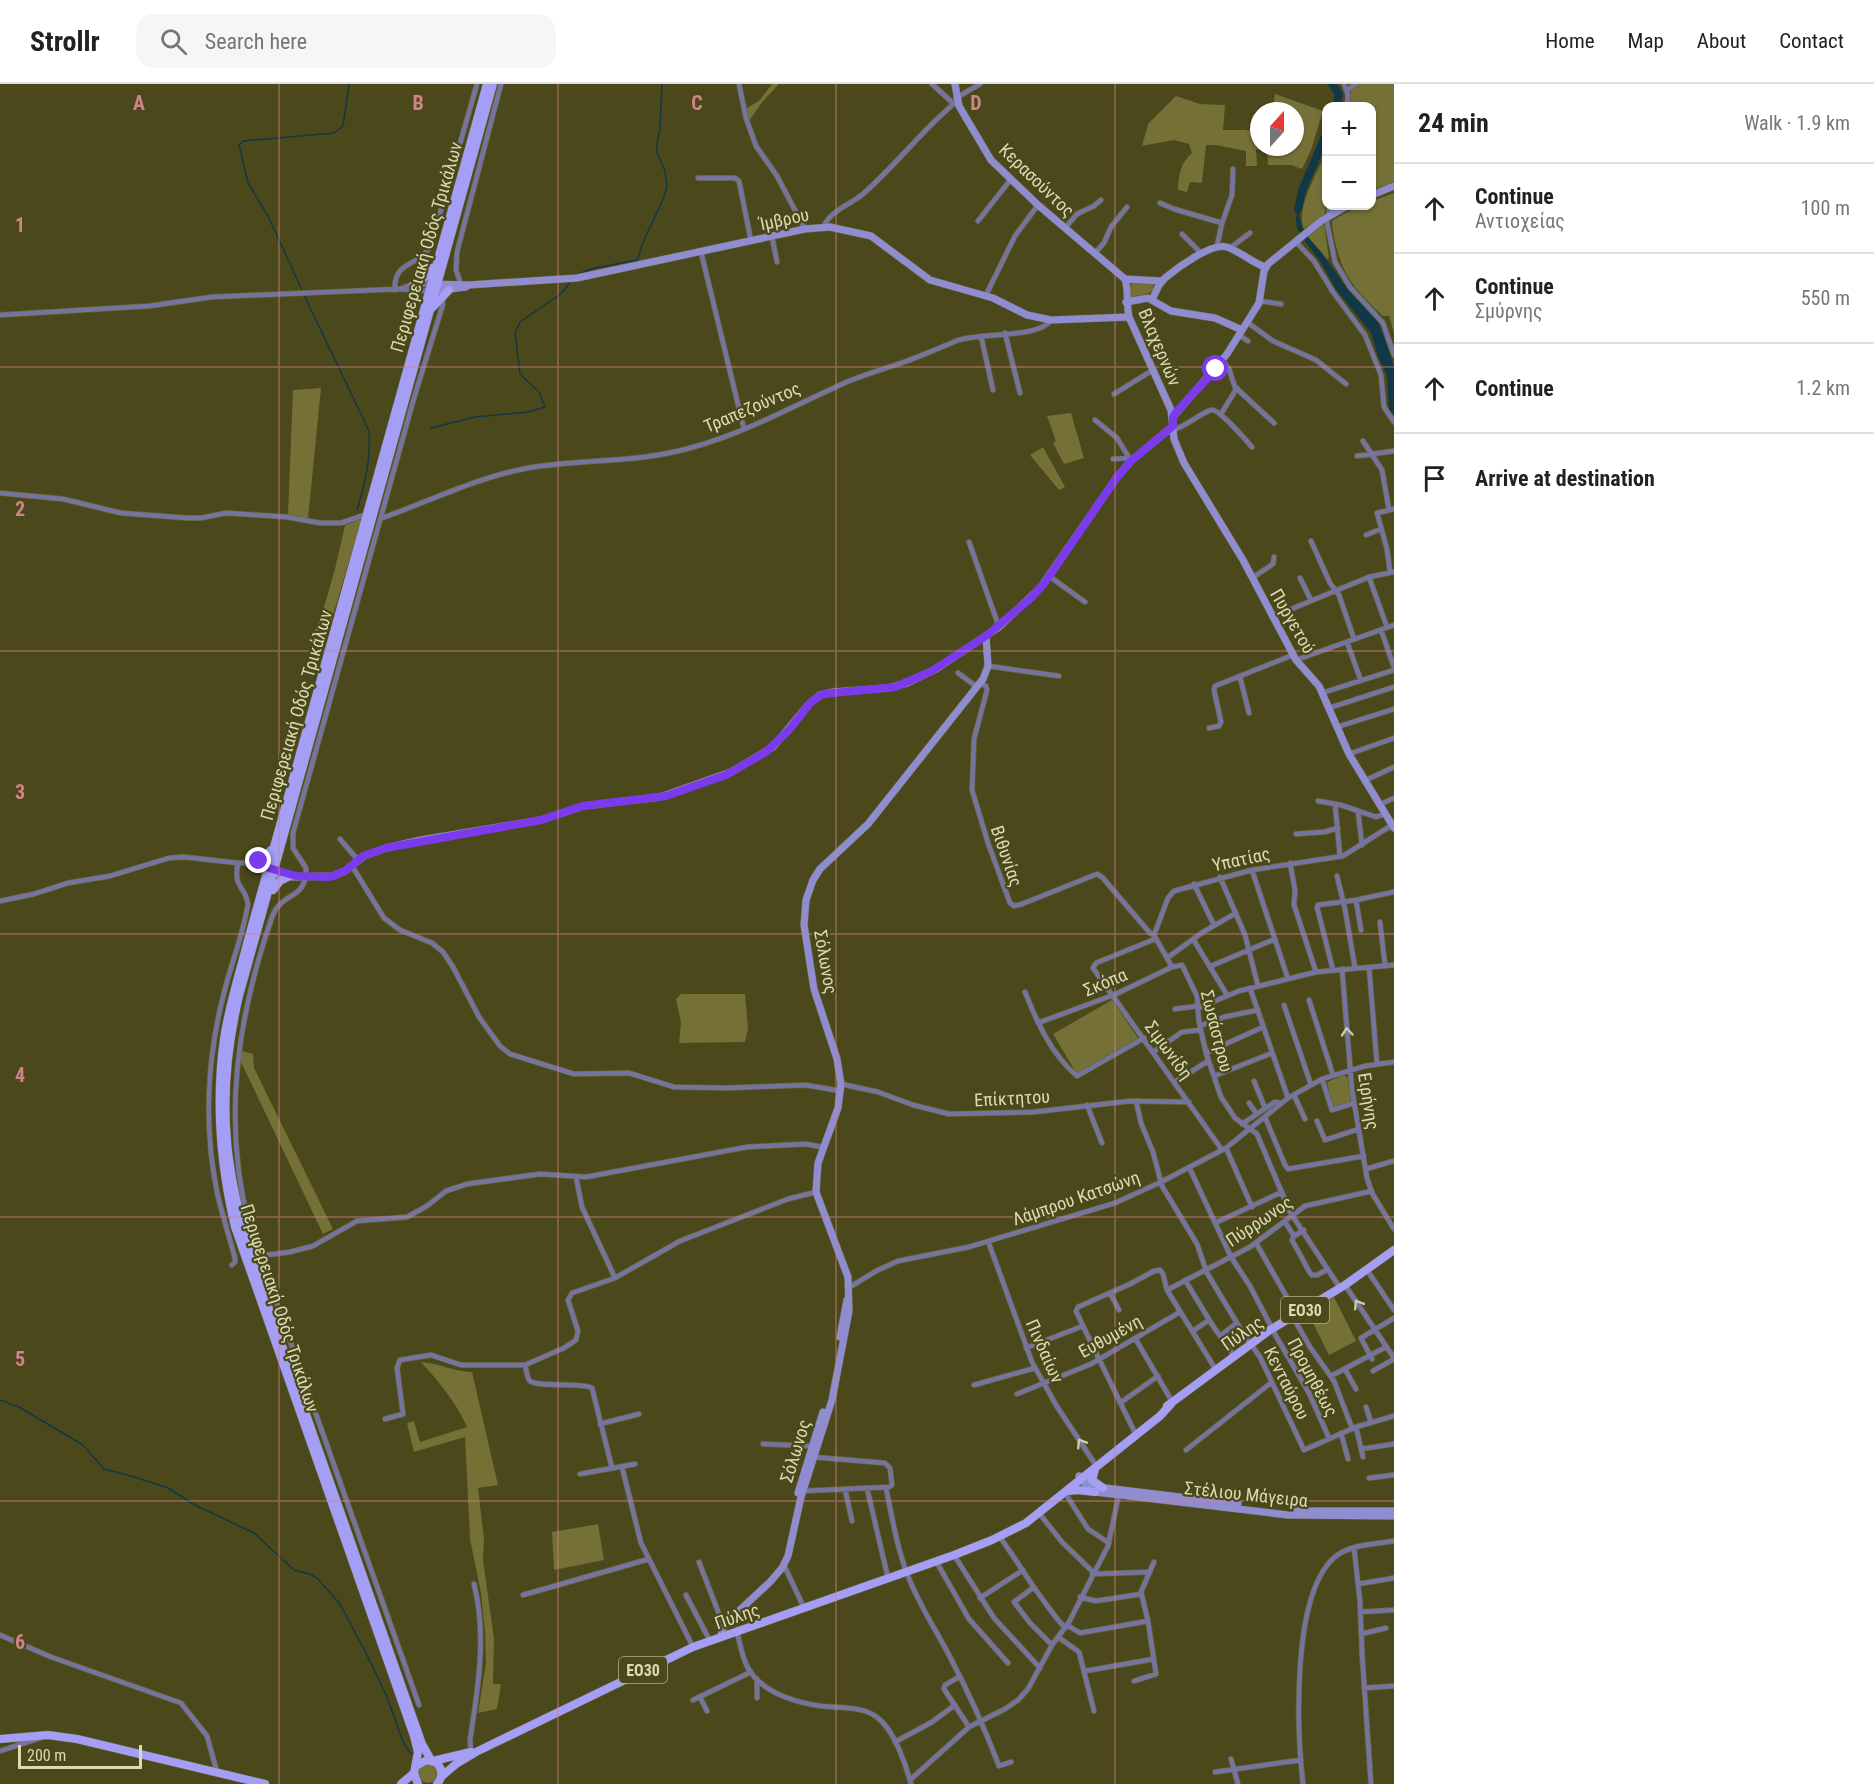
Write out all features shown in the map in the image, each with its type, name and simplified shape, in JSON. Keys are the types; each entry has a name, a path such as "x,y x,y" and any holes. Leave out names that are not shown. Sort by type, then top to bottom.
{"main road":[{"name":"Περιφερειακή Οδός Τρικάλων","path":"418,1784 415,1770 418,1752 416,1742 235,1227 224,1178 219,1096 225,1037 234,994 430,312 436,266 487,84"},
{"name":"Περιφερειακή Οδός Τρικάλων","path":"432,1761 422,1744 241,1225 230,1177 225,1114 226,1083 230,1039 239,996 267,898 276,840 367,514 493,84"},
{"path":"413,285 436,266"},
{"path":"434,289 449,290"},
{"path":"252,863 265,858 276,840"},
{"path":"267,898 277,884 292,877"},
{"name":"Πύλης","path":"1017,1527 1234,1356 1394,1251"},
{"path":"1066,1493 1078,1490 1099,1490 1092,1479 1095,1467"},
{"name":"Πύλης","path":"473,1752 693,1647 1000,1537 1039,1513 1066,1493 1082,1477"},
{"path":"0,1738 42,1735 85,1740 265,1784"},
{"name":"ΕΟ30","path":"401,1784 423,1761 473,1752"},
{"name":"ΕΟ30","path":"440,1781 456,1764 473,1752"},
{"name":"ΕΟ30","path":"432,1761 440,1767 440,1781"}],"street":[{"path":"397,290 396,278 401,268 423,256 431,245 477,84"},
{"path":"465,285 456,270 457,252 501,84"},
{"path":"739,84 746,118 756,146 777,176 805,229"},
{"path":"932,84 956,101"},
{"name":"Κερασούντος","path":"955,84 956,101 991,160 1038,205 1125,279"},
{"path":"824,226 830,216 858,198 872,185 956,101 980,84"},
{"path":"1344,84 1347,90 1347,102"},
{"path":"1347,90 1356,84"},
{"path":"1217,246 1232,195 1233,169"},
{"path":"698,178 735,178 739,181 751,241"},
{"path":"978,221 1011,179"},
{"path":"1376,193 1394,186"},
{"path":"1065,228 1077,214 1101,200"},
{"path":"1160,203 1222,223"},
{"path":"986,295 1015,236 1038,205"},
{"path":"1095,253 1104,243 1111,226 1127,207"},
{"path":"1328,210 1327,217 1335,262 1350,287 1383,323 1394,355"},
{"path":"1173,417 1222,361 1247,322 1260,300 1265,267 1327,217 1340,210"},
{"name":"Ίμβρου","path":"465,285 565,280 824,226 871,236 936,283 986,295 1022,313 1051,320"},
{"path":"1230,248 1250,233"},
{"path":"1182,234 1202,254"},
{"path":"772,237 777,262"},
{"path":"1297,240 1365,335 1381,375 1384,407 1394,422"},
{"path":"1152,300 1161,281 1217,246 1230,248 1252,262 1265,267"},
{"path":"701,252 744,429"},
{"path":"1125,279 1161,281"},
{"name":"Βλαχερνών","path":"1125,279 1129,317 1173,417 1173,428"},
{"path":"397,290 413,285 434,289 443,304 418,383 293,833 293,848 305,865 305,878 299,892 279,903 272,915 251,992 237,1065 234,1113 237,1160 247,1217 259,1256 419,1705"},
{"path":"0,315 157,306 212,297 434,289 465,285"},
{"path":"449,290 465,285"},
{"path":"1126,302 1142,298 1152,300 1171,311 1215,318 1240,332 1248,341"},
{"path":"1260,300 1281,304"},
{"name":"Τραπεζούντος","path":"382,518 455,490 517,471 541,466 661,455 707,443 744,429 851,380 914,359 959,340 1035,330 1051,320 1129,317"},
{"path":"1247,322 1273,341 1316,360 1346,384"},
{"path":"1005,333 1020,393"},
{"path":"981,336 993,390"},
{"path":"1222,361 1229,369 1237,388 1274,423"},
{"path":"1114,394 1153,370"},
{"path":"1221,414 1237,388"},
{"path":"0,901 34,894 68,883 101,878 169,858 184,857 252,863 292,877 335,876 378,850 409,842 541,820 583,806 655,798 726,775 766,752 789,730 811,702 823,694 895,687 916,680 943,665 999,627 1031,598 1049,576 1130,460 1173,428 1185,426 1210,410 1215,410 1252,447"},
{"path":"1095,420 1117,438 1130,460"},
{"name":"Πυργετού","path":"1173,428 1176,447 1184,463 1252,578 1295,658 1313,676 1349,754 1393,827"},
{"path":"1272,617 1370,577 1392,572 1377,513 1391,510 1383,474 1363,441"},
{"path":"1357,456 1394,451"},
{"path":"1113,459 1130,460"},
{"path":"0,493 58,499 121,513 187,518 226,513 286,517 320,523 341,523 367,514"},
{"path":"1366,534 1381,529"},
{"path":"1311,541 1330,584 1336,591 1354,639"},
{"path":"969,542 999,627"},
{"path":"1387,549 1394,548"},
{"path":"1252,578 1273,564 1274,557"},
{"path":"1049,576 1084,602"},
{"path":"1370,577 1387,627"},
{"path":"1300,578 1311,600"},
{"path":"1209,728 1219,726 1221,721 1214,686 1394,625"},
{"path":"1322,693 1394,669 1381,630"},
{"path":"986,636 988,666 1059,676"},
{"path":"1347,642 1361,681"},
{"name":"Σόλωνος","path":"721,1637 724,1627 784,1565 792,1546 803,1491 835,1384 849,1311 849,1291 842,1258 816,1192 817,1169 836,1115 841,1088 837,1059 814,989 804,918 808,892 815,876 824,865 873,818 979,685 988,666"},
{"path":"958,673 979,685"},
{"path":"1240,677 1249,713"},
{"name":"Βιθυνίας","path":"979,685 987,687 987,692 974,739 973,795 1010,903 1014,906 1022,904 1096,874 1102,877 1154,937"},
{"path":"1329,708 1394,687"},
{"path":"1337,727 1394,709"},
{"path":"1349,754 1394,738"},
{"path":"1364,781 1394,768"},
{"path":"1379,805 1394,798"},
{"path":"1318,801 1376,817 1385,814"},
{"path":"1335,804 1340,856"},
{"path":"1358,811 1362,845"},
{"name":"Υπατίας","path":"1154,937 1169,895 1178,889 1252,870 1340,856 1393,827"},
{"path":"1296,834 1324,832 1338,828"},
{"name":"Επίκτητου","path":"340,839 384,918 398,929 432,943 443,952 453,966 479,1017 500,1046 510,1053 574,1074 629,1073 674,1087 805,1085 841,1088 878,1092 913,1105 949,1114 1034,1112 1136,1101 1189,1102"},
{"path":"240,863 271,870"},
{"path":"232,1265 235,1258 217,1191 212,1155 210,1089 215,1037 221,1006 248,904 236,880 240,863"},
{"path":"1290,863 1295,890 1293,902 1316,972"},
{"path":"1252,870 1288,979"},
{"path":"1337,876 1355,968"},
{"path":"1220,877 1245,935 1258,986"},
{"path":"1194,884 1214,925"},
{"path":"1333,970 1317,906 1323,903 1356,900 1394,892"},
{"path":"1356,900 1361,930"},
{"path":"1167,958 1214,925 1236,913"},
{"path":"1380,922 1384,966"},
{"path":"1154,937 1172,967"},
{"name":"Σιμωνίδη","path":"1154,937 1094,966 1094,969 1224,1149 1252,1207"},
{"path":"1193,939 1227,995"},
{"path":"1211,966 1275,939"},
{"name":"Σκόπα","path":"1038,1023 1113,995 1172,967 1181,965"},
{"name":"Σωσάστρου","path":"1181,965 1194,990 1208,1061 1229,1110 1242,1124"},
{"path":"1175,1009 1198,1007 1250,988 1316,972 1394,965"},
{"path":"1369,967 1377,1064"},
{"name":"Ειρήνης","path":"1342,969 1350,1070 1366,1169 1372,1191 1394,1229"},
{"path":"1250,988 1288,1098"},
{"path":"1025,992 1038,1023 1054,1050 1077,1076 1144,1038"},
{"path":"1309,1000 1333,1075"},
{"path":"1284,1005 1311,1086"},
{"path":"1153,1052 1182,1032 1200,1028 1224,1017 1258,1010"},
{"path":"1206,1053 1263,1027"},
{"path":"1214,1076 1272,1053"},
{"path":"1175,1082 1208,1061"},
{"name":"Λάμπρου Κατσώνη","path":"849,1291 876,1270 895,1262 988,1241 1107,1206 1161,1182 1224,1149 1288,1098 1322,1079 1350,1070 1394,1062"},
{"path":"1322,1079 1332,1110 1354,1103"},
{"path":"1254,1081 1265,1108"},
{"path":"1294,1095 1305,1119"},
{"name":"Κενταύρου","path":"1136,1101 1161,1182 1195,1239 1205,1269 1272,1382 1304,1450 1329,1438"},
{"path":"1282,1103 1275,1102 1242,1124 1257,1134 1293,1215 1328,1269 1343,1286 1394,1358 1372,1371"},
{"path":"1249,1103 1256,1113"},
{"path":"1087,1105 1102,1143"},
{"path":"1265,1117 1288,1169 1364,1156"},
{"path":"1317,1121 1325,1140 1359,1129"},
{"path":"259,1256 313,1246 353,1222 407,1217 427,1206 446,1191 467,1184 533,1174 586,1177 739,1148 805,1144 823,1148"},
{"path":"1366,1169 1394,1161"},
{"name":"Προμηθέως","path":"1189,1167 1231,1257 1250,1286 1309,1393 1329,1438"},
{"path":"576,1177 582,1207 615,1278"},
{"name":"Πύρρωνος","path":"1167,1290 1256,1243 1305,1206 1372,1191"},
{"path":"385,1419 403,1414 397,1368 400,1360 431,1355 461,1365 525,1365 564,1348 576,1340 578,1331 568,1300 570,1294 615,1278 680,1241 788,1199 816,1192"},
{"path":"1215,1223 1282,1192"},
{"path":"1285,1222 1294,1236"},
{"path":"1304,1230 1292,1240 1312,1275 1328,1269"},
{"name":"Πινδαίων","path":"988,1241 1035,1368 1095,1467"},
{"path":"1256,1243 1310,1347 1331,1376 1354,1427 1363,1457"},
{"path":"1135,1433 1083,1326 1077,1308 1157,1270 1162,1273 1167,1290 1216,1370"},
{"path":"1367,1270 1394,1310"},
{"path":"1185,1280 1234,1356"},
{"name":"Σόλωνος","path":"798,1512 796,1503 801,1481 831,1384 849,1291"},
{"path":"1110,1293 1119,1310"},
{"name":"Ευθυμένη","path":"1017,1394 1099,1359 1180,1312"},
{"path":"1371,1357 1361,1338 1394,1318"},
{"path":"1193,1331 1209,1320"},
{"path":"1220,1336 1237,1323"},
{"path":"1026,1348 1083,1326"},
{"path":"1135,1338 1172,1403"},
{"path":"1331,1376 1371,1357 1386,1347"},
{"path":"525,1365 529,1379 533,1383 590,1386 612,1468"},
{"path":"974,1385 1035,1368"},
{"path":"1345,1369 1356,1389"},
{"path":"1120,1403 1158,1376"},
{"path":"1186,1450 1272,1382"},
{"path":"1366,1407 1371,1422"},
{"path":"600,1424 639,1414"},
{"path":"1329,1438 1354,1427 1394,1416"},
{"path":"1341,1433 1348,1459"},
{"path":"763,1444 812,1446"},
{"path":"1361,1449 1394,1444"},
{"path":"803,1491 886,1488 892,1483 891,1468 885,1463 813,1457"},
{"path":"580,1474 635,1464"},
{"path":"622,1467 637,1533 693,1647"},
{"path":"1369,1478 1394,1475"},
{"path":"1082,1477 1087,1487 1099,1490"},
{"path":"870,1488 868,1494 888,1578"},
{"path":"886,1488 907,1571 934,1630 981,1720 999,1766 1011,1762"},
{"path":"845,1489 852,1521"},
{"name":"Στέλιου Μάγειρα","path":"1099,1490 1288,1515 1394,1516"},
{"name":"Στέλιου Μάγειρα","path":"1099,1490 1287,1510 1394,1511"},
{"path":"1066,1493 1088,1529 1109,1543"},
{"path":"736,1632 751,1672 757,1679 777,1692 802,1703 856,1709 872,1714 885,1725 895,1742 910,1782 969,1727 1018,1700 1029,1687 1052,1645 1066,1627 1109,1543 1119,1494"},
{"path":"1039,1513 1062,1542 1093,1574 1150,1572"},
{"path":"1000,1537 1048,1609 1066,1627 1086,1633 1148,1621"},
{"path":"1303,1784 1299,1713 1302,1654 1308,1614 1315,1590 1325,1568 1343,1552 1394,1541"},
{"path":"1354,1548 1371,1784"},
{"path":"954,1555 994,1618 1040,1668"},
{"path":"523,1595 649,1559"},
{"path":"936,1561 969,1619 1008,1663"},
{"path":"699,1562 724,1627"},
{"path":"1134,1681 1156,1674 1148,1621 1141,1594 1154,1562"},
{"path":"784,1565 804,1608"},
{"path":"980,1598 1023,1570"},
{"path":"1358,1584 1394,1578"},
{"path":"473,1752 470,1740 480,1665 480,1624 474,1584"},
{"path":"1034,1587 1014,1602 1030,1623 1052,1645"},
{"path":"686,1594 710,1641"},
{"path":"1080,1597 1096,1601 1141,1594"},
{"path":"1360,1612 1394,1610"},
{"path":"1361,1634 1386,1628"},
{"path":"0,1635 33,1651 181,1703 207,1736 217,1772"},
{"path":"1058,1637 1077,1649 1094,1711"},
{"path":"1084,1671 1154,1659"},
{"path":"693,1700 751,1672"},
{"path":"959,1677 944,1686 969,1727"},
{"path":"757,1679 757,1698"},
{"path":"1364,1688 1394,1686"},
{"path":"700,1697 707,1711"},
{"path":"895,1742 932,1722 955,1705"},
{"path":"0,1751 36,1740 42,1735"},
{"path":"1231,1758 1238,1784"},
{"path":"1215,1772 1301,1760"}],"shaded area":[{"path":"772,84 779,84 749,121 745,109 759,101"},
{"path":"1359,84 1394,84 1394,182 1376,189 1376,102 1350,102 1351,91"},
{"path":"1275,94 1298,102 1274,102"},
{"path":"1176,96 1200,104 1225,105 1223,130 1250,130 1250,156 1256,156 1257,166 1246,166 1246,151 1206,145 1202,183 1190,182 1187,192 1178,190 1181,170 1192,153 1189,144 1174,140 1142,146 1148,124"},
{"path":"1304,104 1322,111 1311,150 1302,169 1291,165 1268,165 1267,156 1304,156"},
{"path":"1322,161 1322,210 1325,210 1325,214 1304,229 1303,211"},
{"path":"1394,193 1394,333 1389,316 1383,316 1354,286 1348,276 1338,254 1332,225 1332,221 1354,210 1376,210 1376,200"},
{"path":"1324,224 1329,258 1327,259 1307,236"},
{"path":"1132,281 1155,281 1152,292 1132,298 1129,295"},
{"path":"321,388 308,519 288,515 293,390"},
{"path":"1071,413 1084,458 1064,464 1053,443 1056,441 1047,416"},
{"path":"1043,447 1065,487 1059,490 1030,455"},
{"path":"358,519 361,521 323,649 315,630 335,569 345,525"},
{"path":"681,994 745,994 748,1029 745,1042 679,1043 681,1022 676,999"},
{"path":"1112,1000 1138,1038 1077,1074 1053,1034"},
{"path":"242,1051 253,1054 254,1068 333,1229 323,1234 240,1060"},
{"path":"1344,1075 1348,1078 1351,1103 1333,1109 1327,1082"},
{"path":"1334,1297 1356,1341 1329,1355 1308,1313"},
{"path":"421,1362 472,1372 498,1485 478,1488 484,1539 483,1560 494,1639 493,1684 501,1684 497,1709 478,1713 486,1663 485,1632 481,1593 470,1539 465,1437 414,1452 407,1423 414,1421 420,1442 467,1427 441,1385"},
{"path":"598,1524 604,1560 554,1570 552,1532"},
{"path":"428,1763 435,1766 438,1773 435,1780 428,1783 421,1780 418,1773 421,1766"}],"water":[{"path":"1298,209 1302,227 1307,236 1349,291 1379,323 1394,366 1394,415 1389,409 1387,375 1371,333 1335,288 1322,264 1297,228"}],"waterway":[{"path":"302,290 268,216 248,183 239,145 243,141 334,133 343,126 349,84"},
{"path":"575,275 595,268 637,260 667,187 665,171 657,153 662,84"},
{"path":"1332,84 1339,94 1337,102"},
{"path":"1298,209 1302,191 1322,144"},
{"path":"431,428 475,417 528,412 545,407 539,392 520,374 515,333 520,322 561,294 571,281"},
{"path":"304,295 369,431 367,471 357,510"},
{"path":"0,1400 19,1407 83,1445 104,1469 168,1488 193,1504 254,1533 294,1570 310,1574 318,1579 340,1604 387,1697 403,1742 411,1754"}],"route":[{"path":"259,861 252,863 296,876 330,877 350,868 363,856 386,848 541,820 583,806 666,796 726,775 766,752 777,744 818,696 833,692 858,692 895,687 930,672 999,627 1031,598 1046,581 1113,482 1131,461 1173,426 1173,417 1177,411 1216,369"}]}
